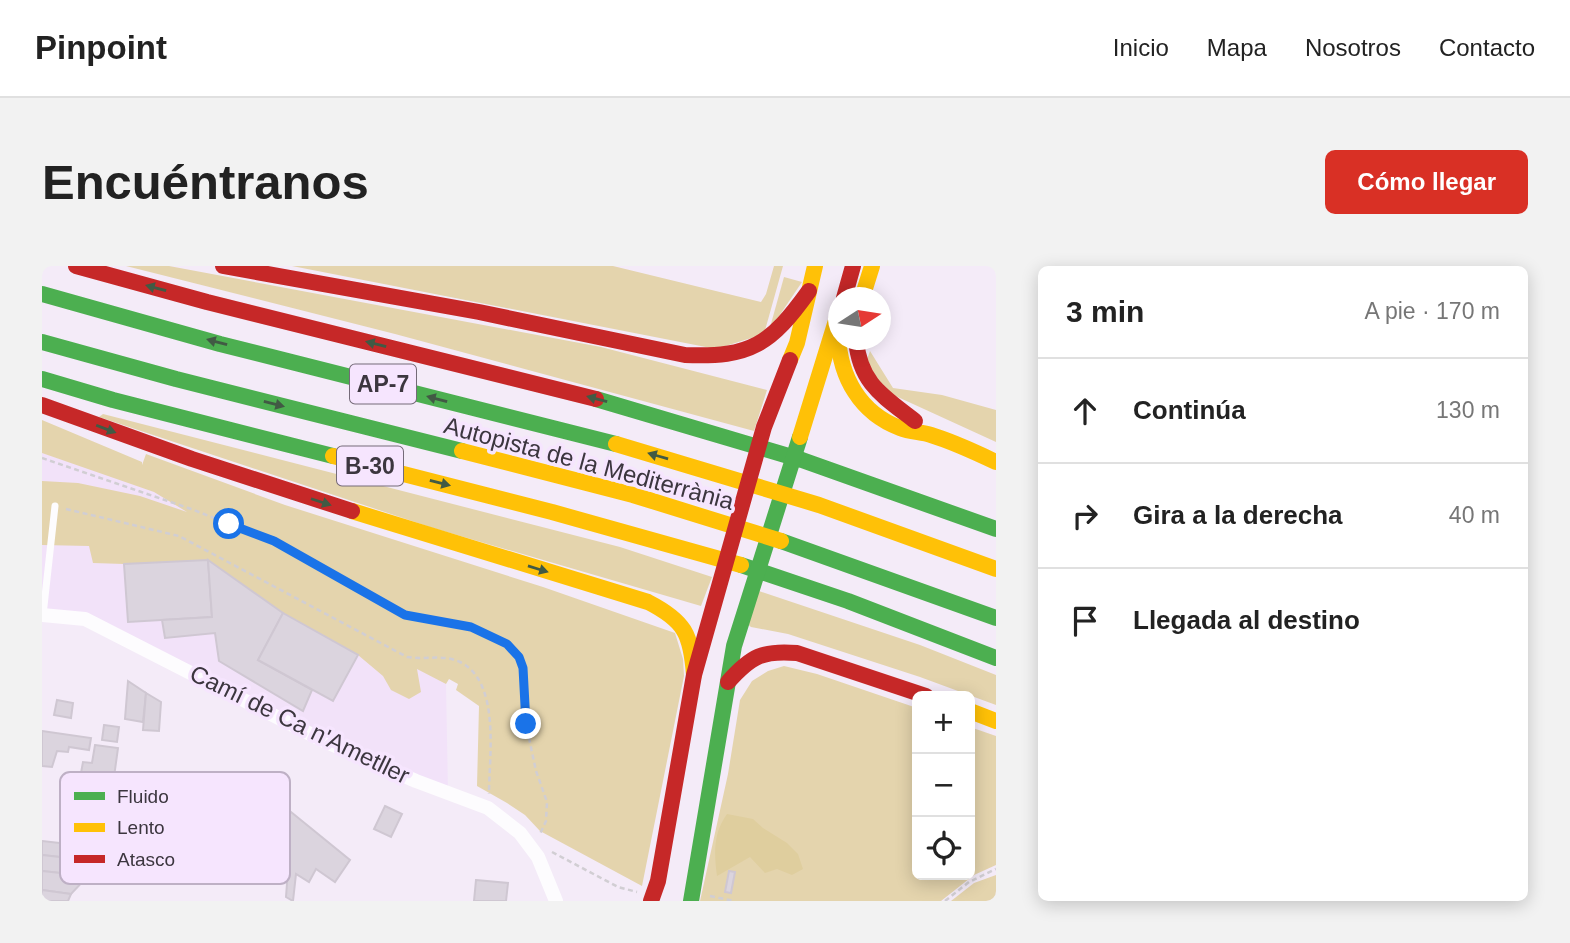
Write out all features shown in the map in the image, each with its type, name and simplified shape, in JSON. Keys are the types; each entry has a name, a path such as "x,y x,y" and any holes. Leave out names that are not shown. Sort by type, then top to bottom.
{"main road":[{"path":"76,266 602,401 823,467 996,529"},
{"path":"223,266 479,312 704,357 738,355 752,349 779,330 809,291"},
{"path":"645,897 658,881 694,675 764,427 797,343 815,266"},
{"path":"847,287 853,266"},
{"path":"865,287 872,266"},
{"name":"Autopista de la Mediterrània","path":"42,294 529,421 723,475 894,530 996,569"},
{"name":"Autopista de la Mediterrània","path":"42,342 580,481 710,518 800,546 996,618"},
{"path":"691,897 734,646 828,345"},
{"path":"839,350 840,363 850,389 870,410 900,428 931,435 996,462"},
{"path":"858,350 867,381 879,394 931,435"},
{"name":"B-30","path":"42,379 699,553 788,581 996,657"},
{"path":"42,405 303,497 648,602 667,611 684,625 692,648 694,675"},
{"path":"727,682 748,660 775,650 797,653 912,691"},
{"path":"975,713 996,721"}],"street":[{"name":"Camí de Ca n'Ametller","path":"42,617 85,619 322,740 416,781 488,808 520,833 538,858 556,901"}],"lane":[{"path":"42,617 55,506"}],"path":[{"path":"42,458 191,509 274,541 405,615 471,627 507,644 519,657 523,668 526,724 536,771 547,802 546,821 540,835"},
{"path":"55,506 179,537 407,657 416,659 438,656 462,663 476,677 489,707 489,797"},
{"path":"546,849 618,887 645,897"},
{"path":"946,901 969,882 996,869"},
{"path":"691,897 734,901"}],"shaded area":[{"path":"126,266 169,266 601,347 767,390 754,431 395,334"},
{"path":"292,266 613,266 761,302 774,266 783,266 764,334 716,349"},
{"path":"784,277 802,282 769,331"},
{"path":"870,351 893,388 942,395 996,410 996,442 889,393 865,365"},
{"path":"103,414 620,547 712,577 701,606 433,528 99,417"},
{"path":"42,420 142,462 142,465 146,454 285,505 543,587 675,633 683,659 684,676 642,886 540,831 525,815 477,786 479,706 456,690 458,684 449,679 446,684 417,669 421,692 409,699 391,690 383,676 358,655 283,613 208,560 93,563 89,546 42,545 42,481 78,483 140,496 187,512 154,492 42,453"},
{"path":"42,453 178,501 440,664 446,684 448,792 85,619 42,615"},
{"path":"756,590 920,645 996,675 996,705 975,697 975,691 958,691 788,634 751,627 746,623"},
{"path":"784,666 817,674 912,706 912,880 968,880 941,901 700,901 728,774 740,700 752,681 768,671"},
{"path":"975,729 996,736 996,865 975,875"},
{"path":"727,814 753,819 787,843 798,854 803,869 792,875 777,869 765,873 750,857 717,876 716,844 719,829"},
{"path":"996,875 996,901 951,901 974,883"}],"building":[{"path":"208,560 212,617 128,622 124,564"},
{"path":"208,560 283,613 258,660 312,690 303,711 219,661 215,633 165,638 162,620 212,617"},
{"path":"283,613 358,655 333,701 258,660"},
{"path":"128,681 146,693 143,722 125,719"},
{"path":"146,693 161,702 159,731 143,730"},
{"path":"57,700 73,703 71,718 54,715"},
{"path":"104,725 119,727 117,742 102,740"},
{"path":"42,731 91,738 89,750 69,747 68,752 57,751 52,767 42,766"},
{"path":"95,745 118,748 115,772 81,772 83,762 92,763"},
{"path":"385,806 402,814 391,837 374,829"},
{"path":"290,814 350,860 335,882 316,869 309,882 296,874 293,901 286,897 287,884 290,884"},
{"path":"42,841 60,843 60,857 42,855"},
{"path":"42,855 60,857 60,873 42,871"},
{"path":"42,871 60,873 60,884 80,884 71,894 42,890"},
{"path":"729,871 735,872 731,893 725,892"},
{"path":"476,880 508,883 506,901 474,901"},
{"path":"42,890 71,894 68,901 42,901"}],"traffic: fast":[{"path":"42,294 220,344 616,444"},
{"path":"42,342 176,379 462,451"},
{"path":"42,379 113,400 333,456"},
{"path":"596,399 802,460 996,529"},
{"path":"691,901 734,646 800,437"},
{"path":"781,541 996,618"},
{"path":"741,565 848,601 996,658"}],"traffic: slow":[{"path":"790,360 797,343 815,266"},
{"path":"865,287 872,266"},
{"path":"800,437 828,346"},
{"path":"840,350 843,366 855,392 874,413 900,428 940,438 996,462"},
{"path":"616,444 819,505 996,569"},
{"path":"462,451 633,495 781,541"},
{"path":"333,456 552,512 741,565"},
{"path":"352,511 648,602 670,616 684,630 691,649 694,675"},
{"path":"975,713 996,721"}],"traffic: jam":[{"path":"76,266 207,302 596,399"},
{"path":"223,266 479,312 685,355 727,354 758,344 783,324 809,291"},
{"path":"847,287 853,266"},
{"path":"857,350 862,368 875,388 915,421"},
{"path":"651,901 658,881 694,675 764,427 790,360"},
{"path":"42,405 192,459 352,511"},
{"path":"728,682 758,657 775,653 797,653 912,691"}],"route":[{"path":"229,524 274,541 405,615 471,627 507,644 519,657 523,668 526,724"}]}
